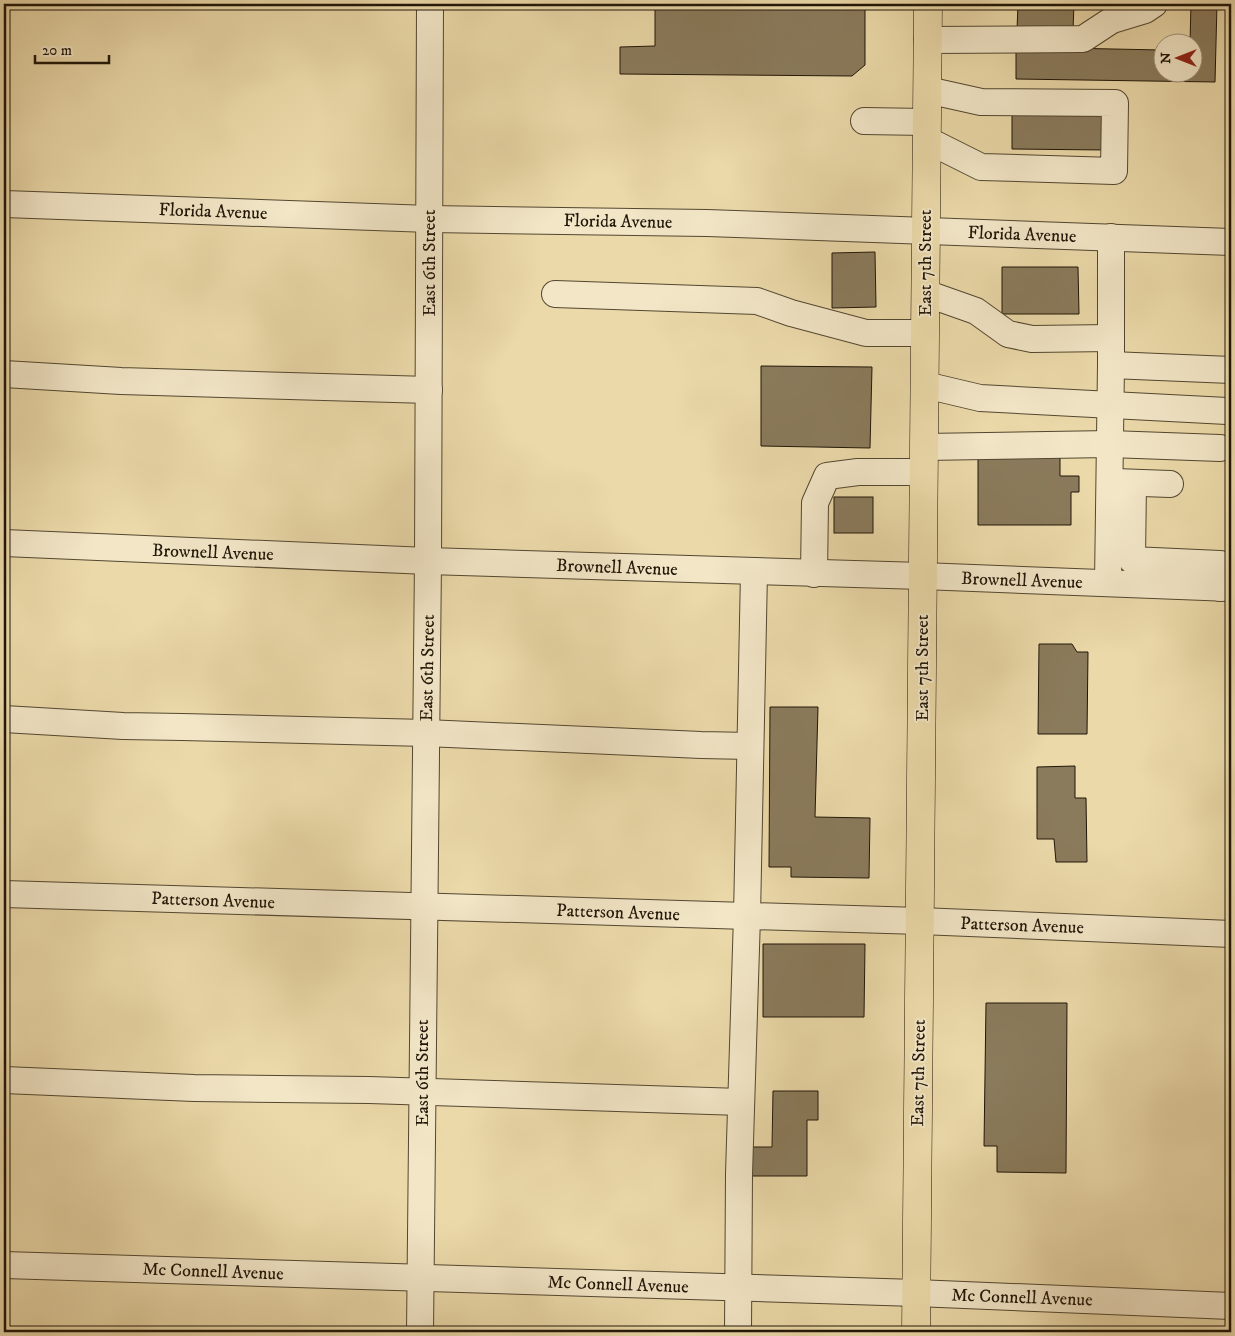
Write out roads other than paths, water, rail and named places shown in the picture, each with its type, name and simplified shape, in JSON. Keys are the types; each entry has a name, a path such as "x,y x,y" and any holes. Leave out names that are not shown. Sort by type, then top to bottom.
{"main road":[{"name":"East 7th Street","path":"916,1332 928,4"}],"street":[{"name":"East 6th Street","path":"420,1332 428,561 430,4"},
{"path":"927,40 1083,39 1112,20 1145,10 1154,4"},
{"path":"864,121 926,131 981,167 1114,171 1115,103 981,102 927,90"},
{"name":"Florida Avenue","path":"4,204 430,218 707,223 1231,242"},
{"path":"1111,237 1110,444 1121,482 1132,560 1220,564 1226,588"},
{"path":"555,294 757,301 791,313 866,333 925,333"},
{"path":"925,294 976,311 1008,334 1032,339 1111,338"},
{"path":"1111,365 1231,370"},
{"path":"4,374 121,381 429,390"},
{"path":"925,385 980,398 1227,411"},
{"path":"814,574 814,503 827,476 924,459 1110,444 1220,448"},
{"path":"1121,482 1170,484"},
{"path":"1108,583 1121,482"},
{"name":"Brownell Avenue","path":"4,543 428,561 922,576 1226,588"},
{"path":"738,1332 741,1102 754,572"},
{"path":"4,719 123,726 426,733 701,746 750,746"},
{"name":"Patterson Avenue","path":"4,894 920,921 1231,934"},
{"path":"4,1080 184,1088 369,1090 741,1102"},
{"name":"Mc Connell Avenue","path":"4,1265 916,1293 1231,1306"}]}
